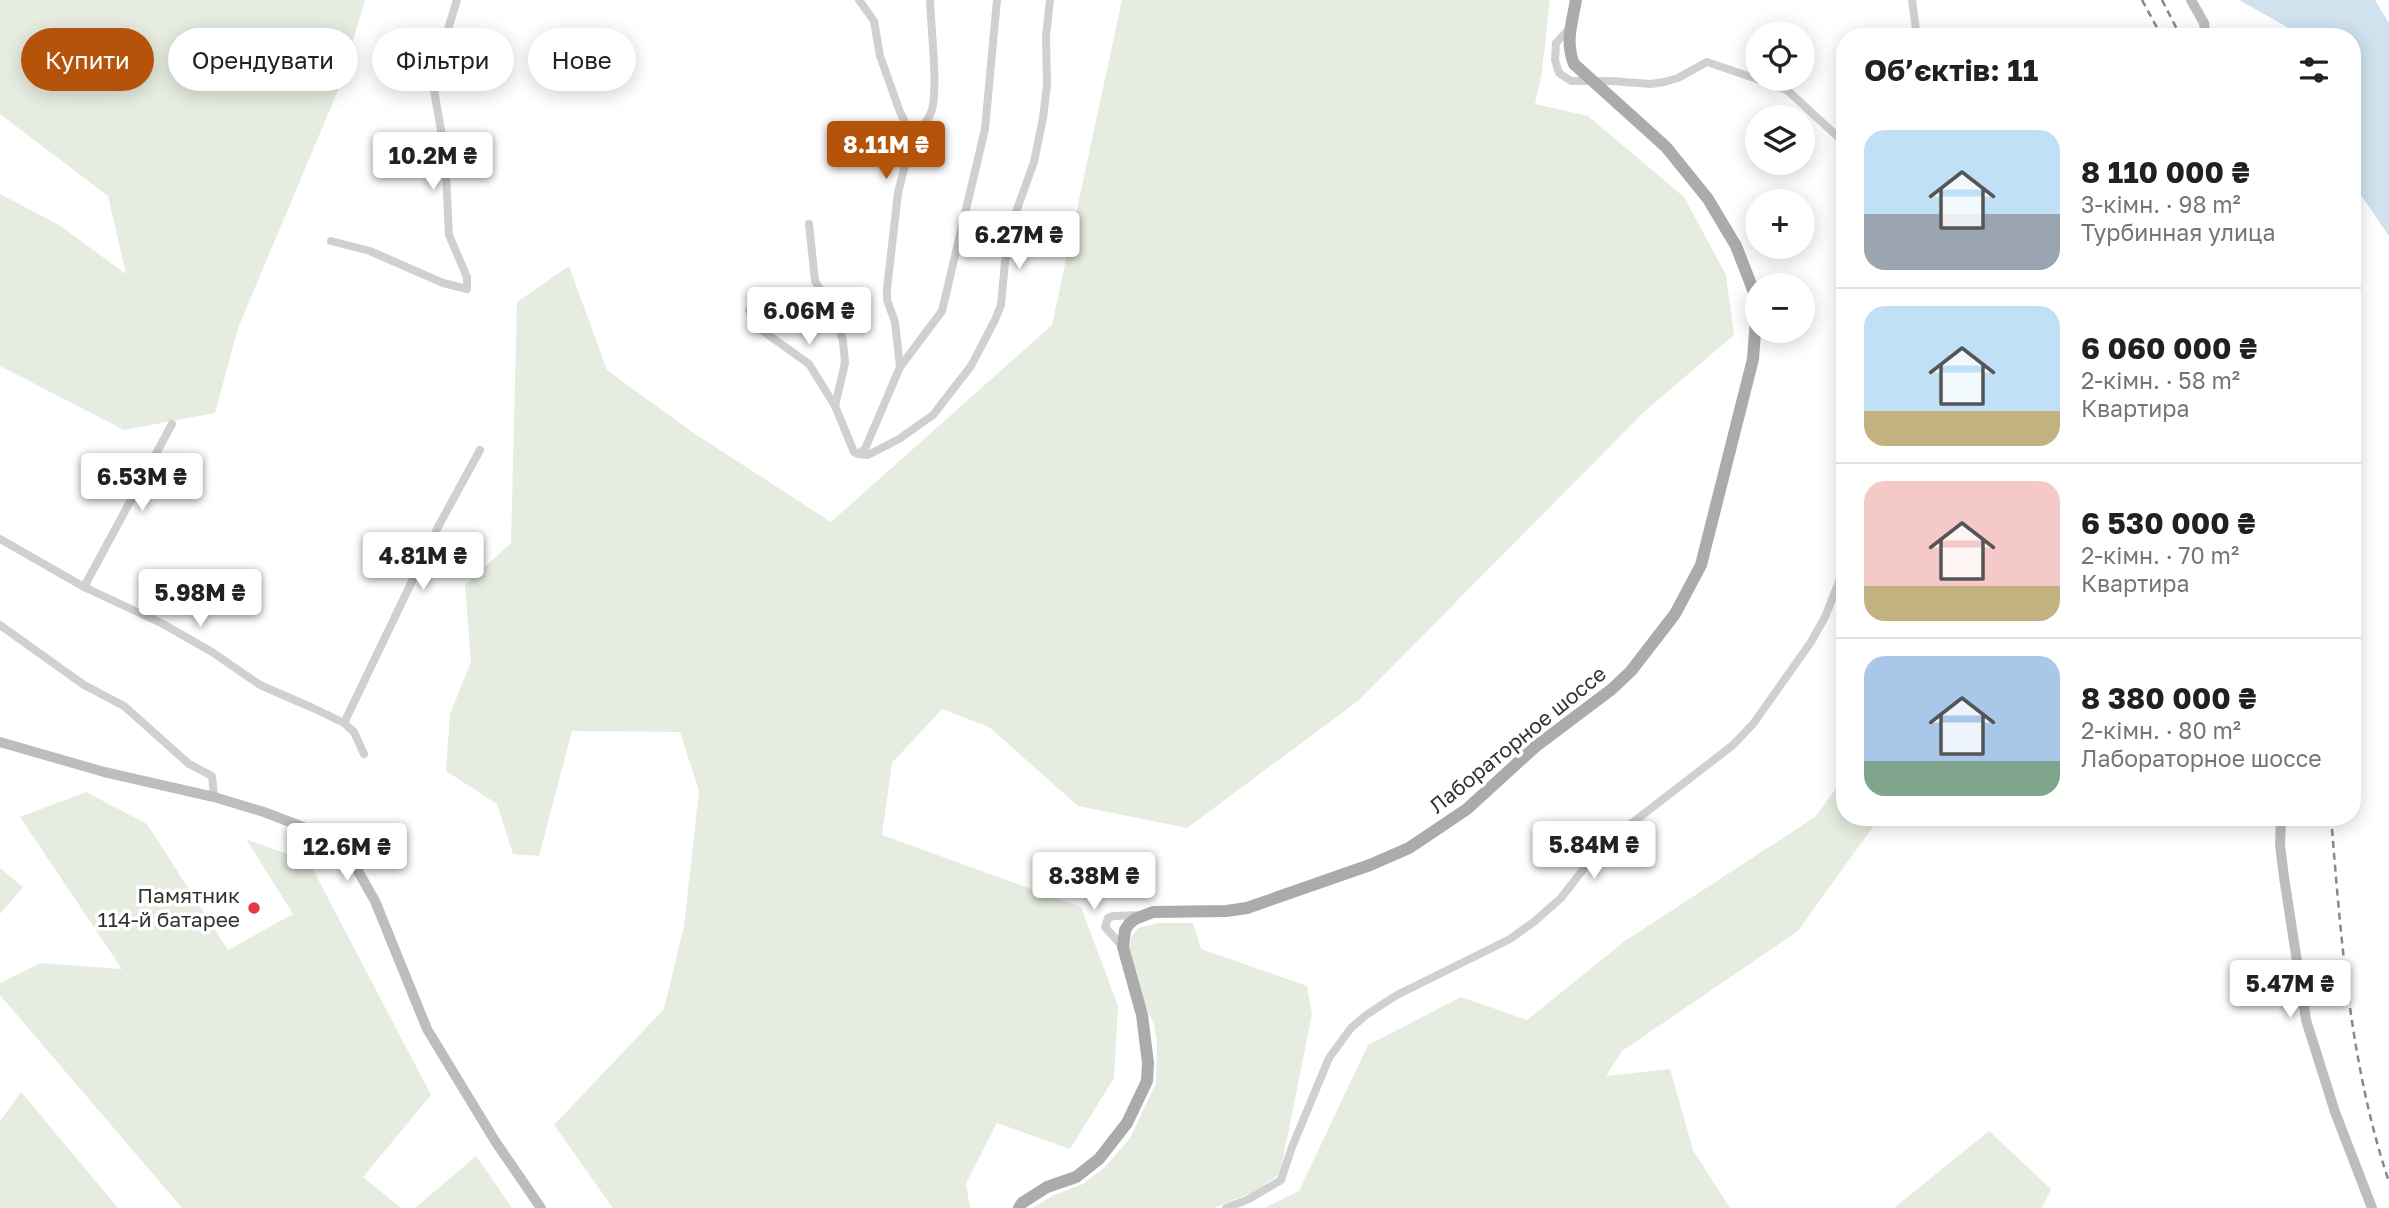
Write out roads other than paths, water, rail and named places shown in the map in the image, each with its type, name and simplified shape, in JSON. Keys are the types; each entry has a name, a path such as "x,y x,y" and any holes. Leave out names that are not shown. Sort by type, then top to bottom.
{"main road":[{"name":"Лабораторное шоссе","path":"1144,915 1153,912 1226,911 1247,908 1370,865 1409,848 1467,808 1535,747 1612,690 1631,671 1675,614 1701,565 1753,359 1756,318 1754,292 1736,246 1708,199 1666,147 1574,64 1569,41 1576,0"},
{"path":"2191,0 2205,28"},
{"path":"0,742 104,772 214,797 264,812 329,837 354,864 375,901 427,1029 495,1141 541,1208"},
{"path":"2281,826 2284,877 2306,1020 2335,1112 2372,1208"},
{"path":"1019,1208 1039,1192 1076,1177 1099,1160 1127,1123 1147,1081 1147,1052 1142,1015 1123,947 1125,930 1129,924 1144,915"}],"street":[{"path":"331,241 370,250 443,283 467,289 467,277 449,235 445,153 434,90 435,71 457,0"},
{"path":"859,0 874,20 880,56 900,112 907,126 914,129"},
{"path":"900,367 895,322 887,300 887,289 898,193 914,129 925,122 931,112 933,89 930,0"},
{"path":"862,451 900,367 942,311 985,129 997,0"},
{"path":"749,310 760,329 809,364 835,406 854,452 862,451 868,454 899,439 933,415 971,366 1002,306 1005,262 1016,212 1034,162 1043,118 1050,0"},
{"path":"1912,0 1916,28"},
{"path":"1596,85 1664,82 1678,78 1707,62 1745,75"},
{"path":"1788,91 1836,135"},
{"path":"809,224 816,281 832,310 843,341 845,363 835,406"},
{"path":"84,587 172,424"},
{"path":"344,723 439,527 480,450"},
{"path":"0,539 84,587 163,624 212,652 260,685 344,723 354,732 364,754"},
{"path":"1226,1208 1249,1199 1281,1180 1329,1058 1351,1028 1397,995 1510,939 1535,921 1561,898 1592,858 1623,830 1733,745 1753,724 1811,642 1836,589"},
{"path":"0,625 84,685 124,706 189,764 212,776 214,797"},
{"path":"1123,947 1105,927 1108,918 1144,915"}],"water":[{"path":"2239,0 2375,0 2389,23 2389,236 2361,195 2361,28 2289,28"}],"railway":[{"path":"2142,0 2157,28"},
{"path":"2162,0 2176,28"},
{"path":"2332,826 2343,955 2356,1047 2365,1093 2389,1182"}],"place":[{"name":"Памятник 114-й батарее","path":"254,908"}]}
